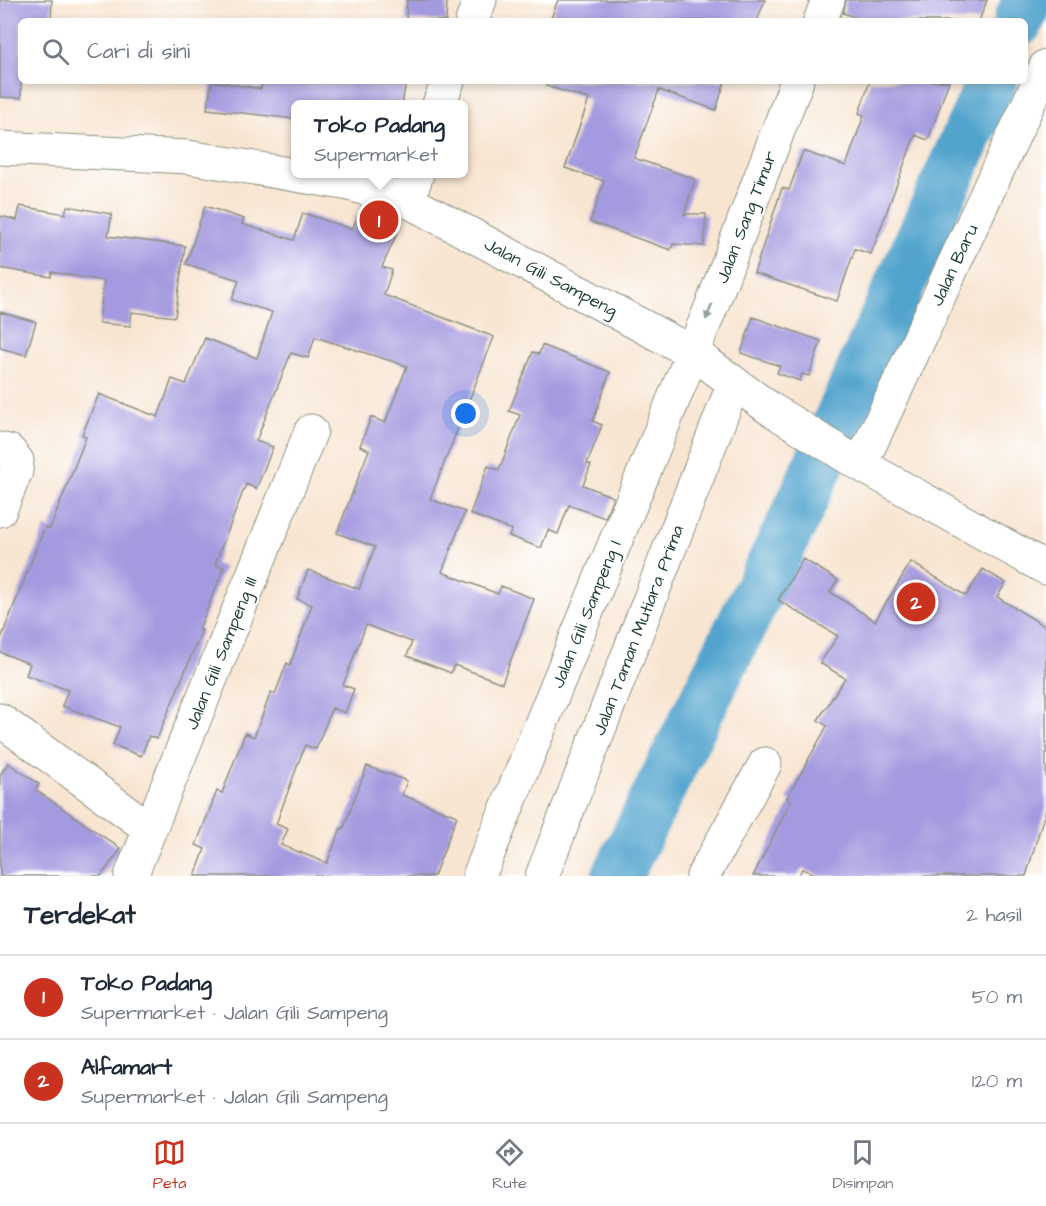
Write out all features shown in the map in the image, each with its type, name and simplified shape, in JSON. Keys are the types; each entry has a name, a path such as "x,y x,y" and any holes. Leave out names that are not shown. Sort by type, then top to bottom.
{"street":[{"path":"473,18 480,0"},
{"path":"821,18 828,0"},
{"name":"Jalan Baru","path":"855,461 1046,66"},
{"path":"441,100 447,84"},
{"name":"Jalan Sang Timur","path":"693,353 796,84"},
{"name":"Jalan Gili Sampeng","path":"0,148 188,157 291,174"},
{"name":"Jalan Gili Sampeng","path":"313,178 349,184 412,187 693,353 769,408 855,461 1046,568"},
{"name":"Jalan Gili Sampeng I","path":"479,876 693,353"},
{"name":"Jalan Taman Mutiara Prima","path":"542,876 734,383"},
{"name":"Jalan Gili Sampeng III","path":"131,876 311,431"},
{"path":"0,449 9,451 17,461 16,471 0,510"},
{"path":"0,720 150,829"},
{"path":"703,876 765,764"}],"building":[{"path":"0,0 52,0 51,18 18,18 18,84 21,84 21,98 0,97"},
{"path":"407,0 447,0 446,18 406,18"},
{"path":"558,0 765,0 758,18 551,18"},
{"path":"846,0 987,0 980,18 857,18 843,13"},
{"path":"211,84 230,84 261,89 262,84 406,84 403,100 291,100 291,119 207,109"},
{"path":"546,84 724,84 716,110 659,90 634,158 695,179 684,214 706,214 704,246 673,244 671,250 590,222 604,181 565,168 589,99 546,86"},
{"path":"869,84 948,84 928,140 915,135 871,254 855,249 837,301 754,273 782,188 789,190 803,151 846,166 864,115 859,113"},
{"path":"20,206 65,214 67,206 112,214 108,236 185,246 175,317 132,312 130,326 99,323 104,281 52,272 51,277 0,268 0,216 17,220"},
{"path":"205,206 244,219 242,224 294,240 303,213 352,229 362,207 401,218 403,220 382,267 392,270 384,295 494,337 430,499 465,512 442,572 498,594 501,586 534,599 502,683 454,665 451,673 407,656 412,642 366,625 343,685 354,689 345,713 332,708 316,749 305,745 276,824 288,829 281,845 327,863 341,828 343,829 367,766 407,781 402,795 457,816 434,876 195,876 205,849 196,845 217,791 222,793 245,733 254,737 271,692 275,694 287,663 290,665 312,605 297,599 308,570 359,589 375,547 337,533 369,450 360,446 371,417 385,423 407,366 315,337 308,358 291,353 256,441 273,447 256,489 246,484 215,564 224,567 199,630 202,630 157,739 149,736 141,756 113,745 120,727 62,706 68,690 26,675 30,664 0,652 0,641 45,527 50,529 86,437 82,435 99,394 158,417 172,379 186,384 205,338 257,358 272,312 232,300 239,280 186,264"},
{"path":"0,312 36,322 26,355 0,348"},
{"path":"753,317 821,341 809,376 802,374 800,381 777,373 780,366 741,353"},
{"path":"542,345 610,372 593,421 602,425 587,464 591,465 583,485 613,497 605,518 569,505 558,534 548,530 541,548 509,536 512,530 470,514 488,466 499,470 520,415 509,411 533,352 539,354"},
{"path":"803,559 838,580 830,592 875,621 911,562 966,596 983,569 1006,583 997,597 1046,627 1046,809 1026,876 821,876 802,869 798,876 753,876 791,801 787,798 827,726 818,720 845,678 820,663 838,636 778,600"},
{"path":"8,763 39,784 36,790 121,849 101,876 0,876 0,775"}],"waterway":[{"path":"1020,18 1028,0"},
{"path":"617,876 796,515 991,84"}],"place":[{"name":"Toko Padang","path":"379,220"},
{"name":"Alfamart","path":"916,602"}]}
